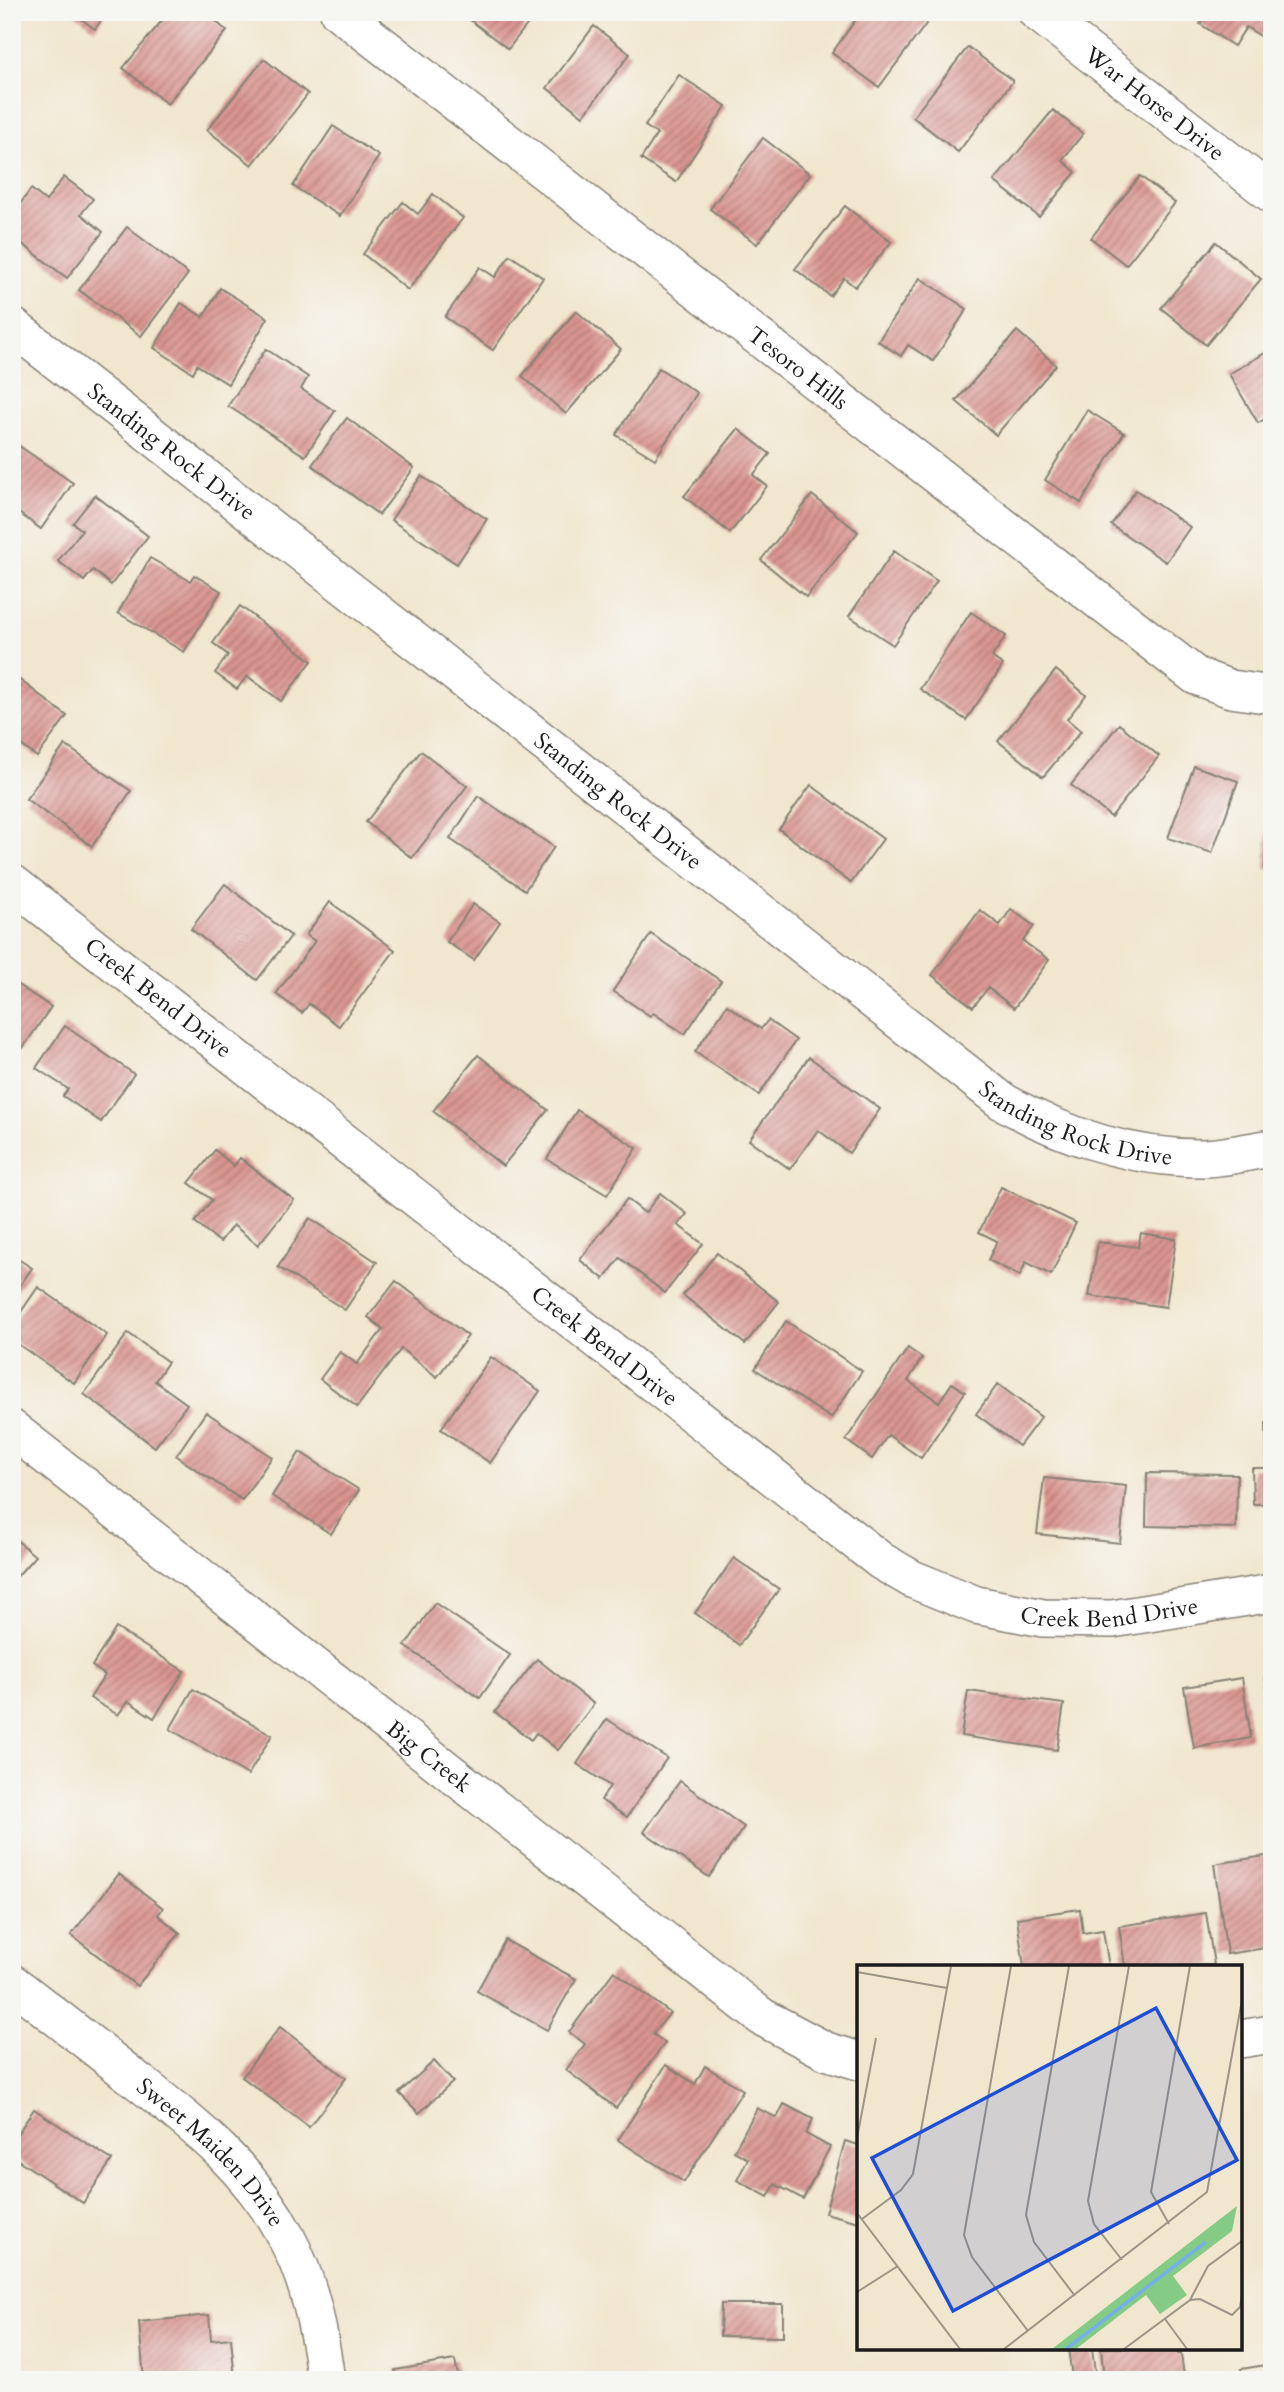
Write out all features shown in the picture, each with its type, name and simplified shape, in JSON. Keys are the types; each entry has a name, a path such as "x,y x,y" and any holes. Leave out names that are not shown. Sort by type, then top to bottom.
{"street":[{"name":"Tesoro Hills","path":"339,12 1196,676 1231,689 1272,695"},
{"name":"War Horse Drive","path":"1037,12 1272,194"},
{"name":"Standing Rock Drive","path":"12,326 1002,1101 1032,1119 1065,1133 1098,1143 1166,1155 1204,1158 1272,1148"},
{"name":"Creek Bend Drive","path":"12,883 881,1561 912,1579 976,1605 1043,1618 1112,1619 1272,1593"},
{"name":"Big Creek","path":"12,1429 762,2017 826,2051 857,2060"},
{"name":"Sweet Maiden Drive","path":"12,1983 195,2126 248,2178 288,2239 302,2273 314,2308 326,2380"},
{"path":"1242,2039 1272,2034"}],"building":[{"path":"72,12 107,12 95,29"},
{"path":"169,12 205,12 227,31 167,104 123,68"},
{"path":"467,12 537,12 508,49 465,16"},
{"path":"861,12 877,12 881,15 883,12 927,12 932,16 879,87 832,53"},
{"path":"1208,12 1272,12 1272,22 1262,37 1246,27 1234,46 1200,24"},
{"path":"594,26 630,54 583,116 547,88"},
{"path":"968,47 1013,81 958,152 913,117"},
{"path":"264,59 308,94 252,165 207,130"},
{"path":"679,75 726,106 676,182 641,159 657,134 645,126"},
{"path":"1053,110 1083,134 1062,160 1076,172 1039,217 994,181"},
{"path":"333,126 379,156 340,216 293,186"},
{"path":"763,138 810,174 757,244 710,209"},
{"path":"12,162 20,168 12,179"},
{"path":"1140,176 1175,203 1126,265 1091,238"},
{"path":"64,177 93,199 81,214 103,232 67,278 12,236 12,215 31,189 46,201"},
{"path":"433,194 463,218 408,290 363,254 403,202 418,214"},
{"path":"845,206 891,242 855,287 844,278 830,296 795,269"},
{"path":"127,227 188,274 141,336 79,290"},
{"path":"1216,242 1261,279 1206,345 1161,308"},
{"path":"510,255 543,278 493,350 445,317 480,267 495,277"},
{"path":"920,278 967,309 933,361 908,345 901,356 878,341"},
{"path":"220,288 268,318 228,384 197,365 193,373 154,348 181,303 203,317"},
{"path":"576,311 621,349 566,414 522,376"},
{"path":"1017,331 1056,365 996,435 956,401"},
{"path":"266,349 308,377 301,389 335,411 305,456 228,406"},
{"path":"1272,349 1272,415 1258,423 1229,374"},
{"path":"659,368 697,393 655,459 616,435"},
{"path":"1087,410 1124,433 1081,503 1045,480"},
{"path":"347,418 414,468 379,515 312,465"},
{"path":"738,429 770,454 753,475 767,486 730,533 684,496"},
{"path":"12,441 73,483 41,529 12,508"},
{"path":"421,476 487,519 457,564 391,520"},
{"path":"1136,490 1190,527 1166,562 1111,525"},
{"path":"95,495 148,536 111,585 93,570 84,581 58,561 82,530 73,523"},
{"path":"812,495 858,532 806,597 761,560"},
{"path":"894,551 937,581 893,645 849,616"},
{"path":"150,558 190,581 194,575 221,591 184,652 118,613"},
{"path":"240,606 312,661 281,701 247,676 237,689 215,673 228,655 213,643"},
{"path":"971,612 1006,636 992,657 1003,665 966,720 920,689"},
{"path":"1056,670 1086,695 1067,719 1081,731 1043,777 998,741"},
{"path":"12,674 67,716 37,757 12,738"},
{"path":"1119,724 1159,756 1111,817 1071,785"},
{"path":"65,745 131,791 92,846 26,799"},
{"path":"421,751 467,786 412,858 366,822"},
{"path":"1194,766 1238,781 1212,853 1168,838"},
{"path":"811,785 883,839 851,883 779,829"},
{"path":"1272,789 1272,870 1265,869"},
{"path":"478,796 554,847 525,890 450,839"},
{"path":"225,884 291,936 257,980 191,929"},
{"path":"330,902 395,950 339,1026 309,1004 302,1013 276,994 315,941 306,935"},
{"path":"473,904 500,922 474,960 447,942"},
{"path":"1011,909 1034,926 1023,941 1049,960 1014,1008 988,988 973,1007 932,975 980,910 1000,925"},
{"path":"651,934 721,981 685,1034 653,1013 650,1016 613,991"},
{"path":"12,981 51,1007 20,1052 12,1047"},
{"path":"727,1005 761,1029 768,1020 796,1040 759,1095 695,1052"},
{"path":"65,1026 134,1074 101,1122 63,1096 68,1089 36,1068"},
{"path":"478,1055 548,1110 503,1166 433,1111"},
{"path":"809,1057 880,1109 849,1153 818,1130 790,1169 749,1140"},
{"path":"577,1110 637,1148 607,1195 547,1159"},
{"path":"215,1150 234,1166 240,1158 294,1200 258,1245 233,1225 220,1242 195,1222 212,1200 189,1183"},
{"path":"1001,1187 1076,1223 1051,1275 1026,1262 1020,1276 988,1260 997,1241 979,1232"},
{"path":"660,1193 687,1214 678,1225 703,1244 665,1293 620,1258 604,1279 580,1260 627,1199 645,1213"},
{"path":"310,1218 377,1262 345,1310 278,1267"},
{"path":"1141,1233 1176,1239 1166,1307 1089,1296 1098,1242 1138,1247"},
{"path":"717,1253 779,1302 745,1344 683,1295"},
{"path":"12,1255 32,1268 12,1297"},
{"path":"396,1281 468,1336 437,1377 401,1349 357,1407 320,1379 340,1352 357,1364 383,1329 368,1317"},
{"path":"38,1287 107,1335 74,1383 12,1340 12,1325"},
{"path":"786,1321 862,1371 831,1418 755,1369"},
{"path":"128,1333 168,1362 155,1381 187,1404 155,1447 84,1394"},
{"path":"908,1348 922,1358 908,1381 939,1402 952,1383 965,1392 921,1458 888,1435 872,1459 846,1440"},
{"path":"491,1357 540,1391 490,1463 441,1429"},
{"path":"998,1384 1041,1417 1019,1446 976,1414"},
{"path":"206,1412 272,1457 242,1500 176,1456"},
{"path":"1272,1422 1272,1504 1253,1504 1252,1468 1267,1468 1266,1423"},
{"path":"300,1452 359,1490 331,1534 272,1496"},
{"path":"1147,1473 1237,1474 1236,1528 1146,1526"},
{"path":"1044,1478 1126,1486 1120,1543 1037,1534"},
{"path":"12,1536 35,1556 12,1582"},
{"path":"734,1558 779,1589 739,1645 695,1613"},
{"path":"435,1603 510,1655 480,1698 405,1646"},
{"path":"116,1628 184,1671 154,1718 128,1701 118,1715 90,1698 105,1675 92,1666"},
{"path":"537,1659 594,1704 558,1750 536,1733 531,1740 495,1712"},
{"path":"1272,1676 1272,1707 1270,1708 1265,1677"},
{"path":"1242,1678 1251,1738 1194,1748 1184,1687"},
{"path":"193,1689 272,1735 248,1775 170,1729"},
{"path":"968,1691 1064,1704 1057,1750 961,1736"},
{"path":"607,1719 667,1758 627,1817 601,1800 610,1786 577,1764"},
{"path":"680,1781 744,1827 709,1877 644,1832"},
{"path":"1272,1855 1272,1947 1227,1954 1214,1864"},
{"path":"119,1874 163,1908 158,1915 180,1933 137,1986 71,1935"},
{"path":"1080,1909 1083,1933 1103,1930 1109,1965 1024,1965 1017,1918"},
{"path":"1206,1913 1214,1965 1125,1965 1119,1926"},
{"path":"505,1940 576,1979 547,2030 477,1991"},
{"path":"614,1971 670,2013 653,2034 665,2043 616,2108 566,2070 585,2044 569,2032"},
{"path":"280,2027 346,2078 309,2127 242,2077"},
{"path":"434,2061 453,2082 419,2113 399,2093"},
{"path":"666,2065 695,2084 705,2066 743,2090 684,2182 618,2140"},
{"path":"784,2104 813,2119 806,2134 830,2147 803,2199 775,2184 768,2197 737,2180 748,2159 734,2151 757,2108 777,2118"},
{"path":"34,2109 112,2160 83,2203 12,2156 12,2142"},
{"path":"845,2141 857,2144 857,2221 825,2213"},
{"path":"721,2304 783,2304 783,2337 720,2336"},
{"path":"209,2315 211,2340 231,2338 235,2380 144,2380 139,2322"},
{"path":"1068,2350 1092,2350 1096,2380 1065,2380 1072,2377"},
{"path":"1101,2350 1178,2350 1184,2377 1212,2374 1212,2380 1104,2380"},
{"path":"455,2360 459,2380 397,2380 395,2370"},
{"path":"1272,2364 1272,2380 1243,2380 1241,2369"}]}
